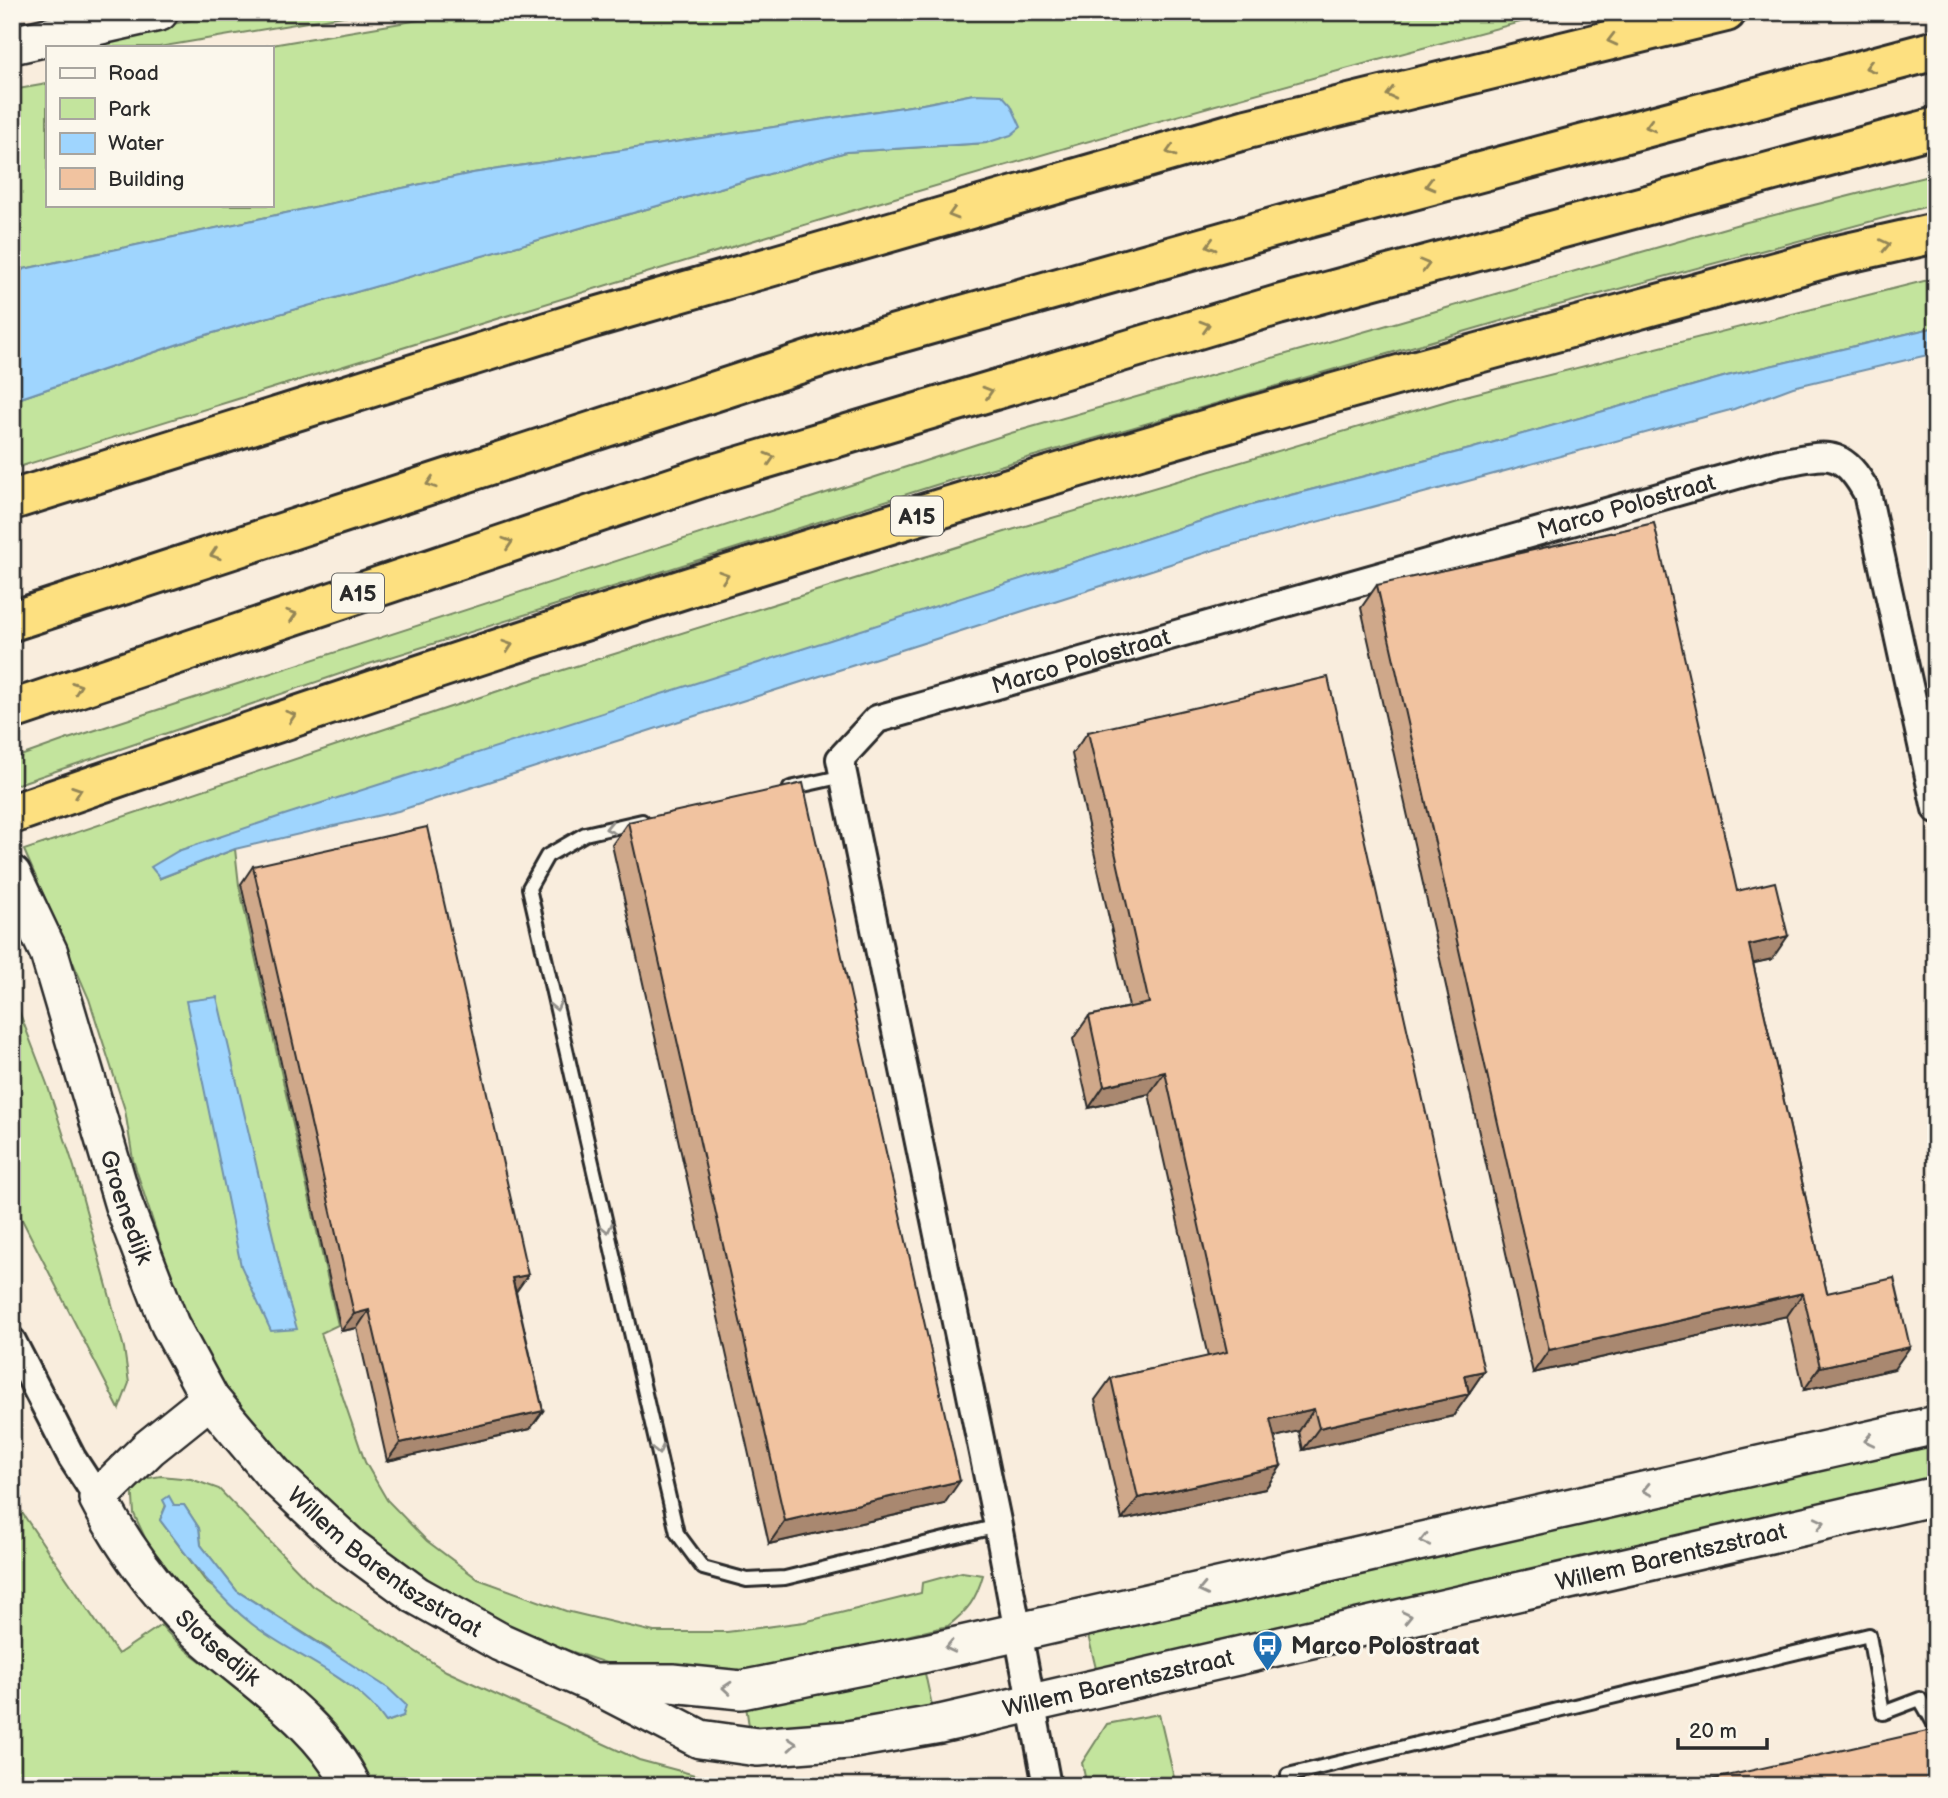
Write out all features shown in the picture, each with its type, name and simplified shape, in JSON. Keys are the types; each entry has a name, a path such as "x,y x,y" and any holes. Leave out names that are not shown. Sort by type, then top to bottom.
{"highway":[{"path":"12,500 589,319 1247,130 1726,12"},
{"path":"12,621 860,344 1310,218 1936,50"},
{"name":"A15","path":"12,710 704,477 1278,304 1936,127"},
{"name":"A15","path":"12,814 275,722 789,554 1163,442 1834,256 1936,233"}],"main road":[{"path":"12,45 159,12"},
{"name":"Groenedijk","path":"12,875 21,914 49,953 62,1007 124,1206 170,1325 210,1399"},
{"path":"98,1498 149,1448 210,1399"},
{"name":"Willem Barentszstraat","path":"210,1399 276,1477 352,1548 416,1595 500,1642 593,1684 700,1739 757,1747 848,1740 940,1724 1936,1496"},
{"name":"Willem Barentszstraat","path":"593,1684 672,1683 741,1690 1016,1632 1936,1425"},
{"name":"Slotsedijk","path":"98,1498 113,1527 192,1627 280,1699 343,1768 352,1786"}],"street":[{"name":"Marco Polostraat","path":"1047,1786 998,1526 841,759 877,719 1779,463 1832,457 1845,461 1855,470 1867,493 1936,809"},
{"name":"Slotsedijk","path":"12,1341 72,1458 98,1498"}],"lane":[{"path":"776,791 844,776"},
{"path":"653,819 585,834 547,856 529,888 677,1533 703,1568 747,1580 785,1578 998,1526"},
{"path":"1289,1786 1288,1775 1869,1635 1883,1713 1920,1699 1936,1727"}],"green space":[{"path":"228,12 367,12 165,46 73,46"},
{"path":"466,12 1559,12 1364,64 976,174 12,469 12,401 199,337 846,152 986,143 974,94 473,173 24,269 12,277 12,90 46,84 46,206 273,206 273,46 266,46"},
{"path":"1936,174 1936,204 1529,313 958,478 369,664 12,786 12,759 68,739 1011,433 1739,224"},
{"path":"1936,278 1936,327 1727,376 1470,449 1248,506 178,851 161,878 235,849 239,885 338,1325 321,1333 365,1462 387,1500 427,1541 478,1579 566,1611 654,1632 727,1632 804,1622 921,1593 922,1583 962,1572 983,1575 970,1604 948,1626 794,1663 726,1672 618,1667 534,1639 444,1591 349,1522 232,1404 189,1333 133,1160 125,1110 89,999 24,850 531,680 1008,531 1457,398"},
{"path":"12,993 47,1084 74,1167 124,1348 129,1383 119,1409 12,1200"},
{"path":"1936,1437 1936,1487 1098,1677 1086,1627"},
{"path":"161,1476 191,1479 219,1489 312,1585 446,1671 639,1760 736,1786 362,1786 230,1649 181,1588 147,1542 134,1514 132,1481","holes":["166,1505 184,1505 199,1528 201,1545 237,1591 329,1649 403,1716 386,1722 372,1702 207,1583 160,1520"]},
{"path":"12,1498 118,1654 161,1625 187,1650 277,1719 313,1757 333,1786 22,1786 12,1780"},
{"path":"923,1664 934,1715 822,1728 749,1726 746,1706"},
{"path":"1159,1714 1176,1786 1087,1786 1082,1763 1107,1724"}],"water":[{"path":"974,94 1002,95 1011,105 1021,127 1011,135 986,143 846,152 199,337 12,401 12,277 24,269 473,173"},
{"path":"1936,327 1936,353 1793,387 1734,409 1217,549 398,811 235,849 160,878 151,867 178,851 278,817 1248,506 1470,449 1727,376"},
{"path":"217,997 297,1329 271,1331 241,1266 186,1001"},
{"path":"169,1496 174,1505 184,1505 199,1528 201,1545 237,1591 388,1688 406,1705 403,1716 386,1722 358,1692 269,1636 226,1601 160,1520 166,1506 163,1500"}],"building":[{"path":"1654,523 1737,891 1775,882 1788,936 1749,945 1827,1293 1894,1278 1910,1347 1820,1367 1803,1293 1549,1350 1377,585"},
{"path":"1328,677 1484,1371 1465,1375 1469,1394 1319,1428 1314,1409 1270,1419 1281,1466 1138,1498 1111,1378 1227,1352 1165,1072 1104,1086 1089,1016 1149,1003 1088,732"},
{"path":"803,783 960,1481 785,1521 628,822"},
{"path":"427,827 528,1275 512,1278 543,1411 400,1443 369,1310 354,1314 253,866"},
{"path":"1936,1729 1936,1786 1683,1786"}],"place":[{"name":"Marco Polostraat","path":"1268,1673"}]}
